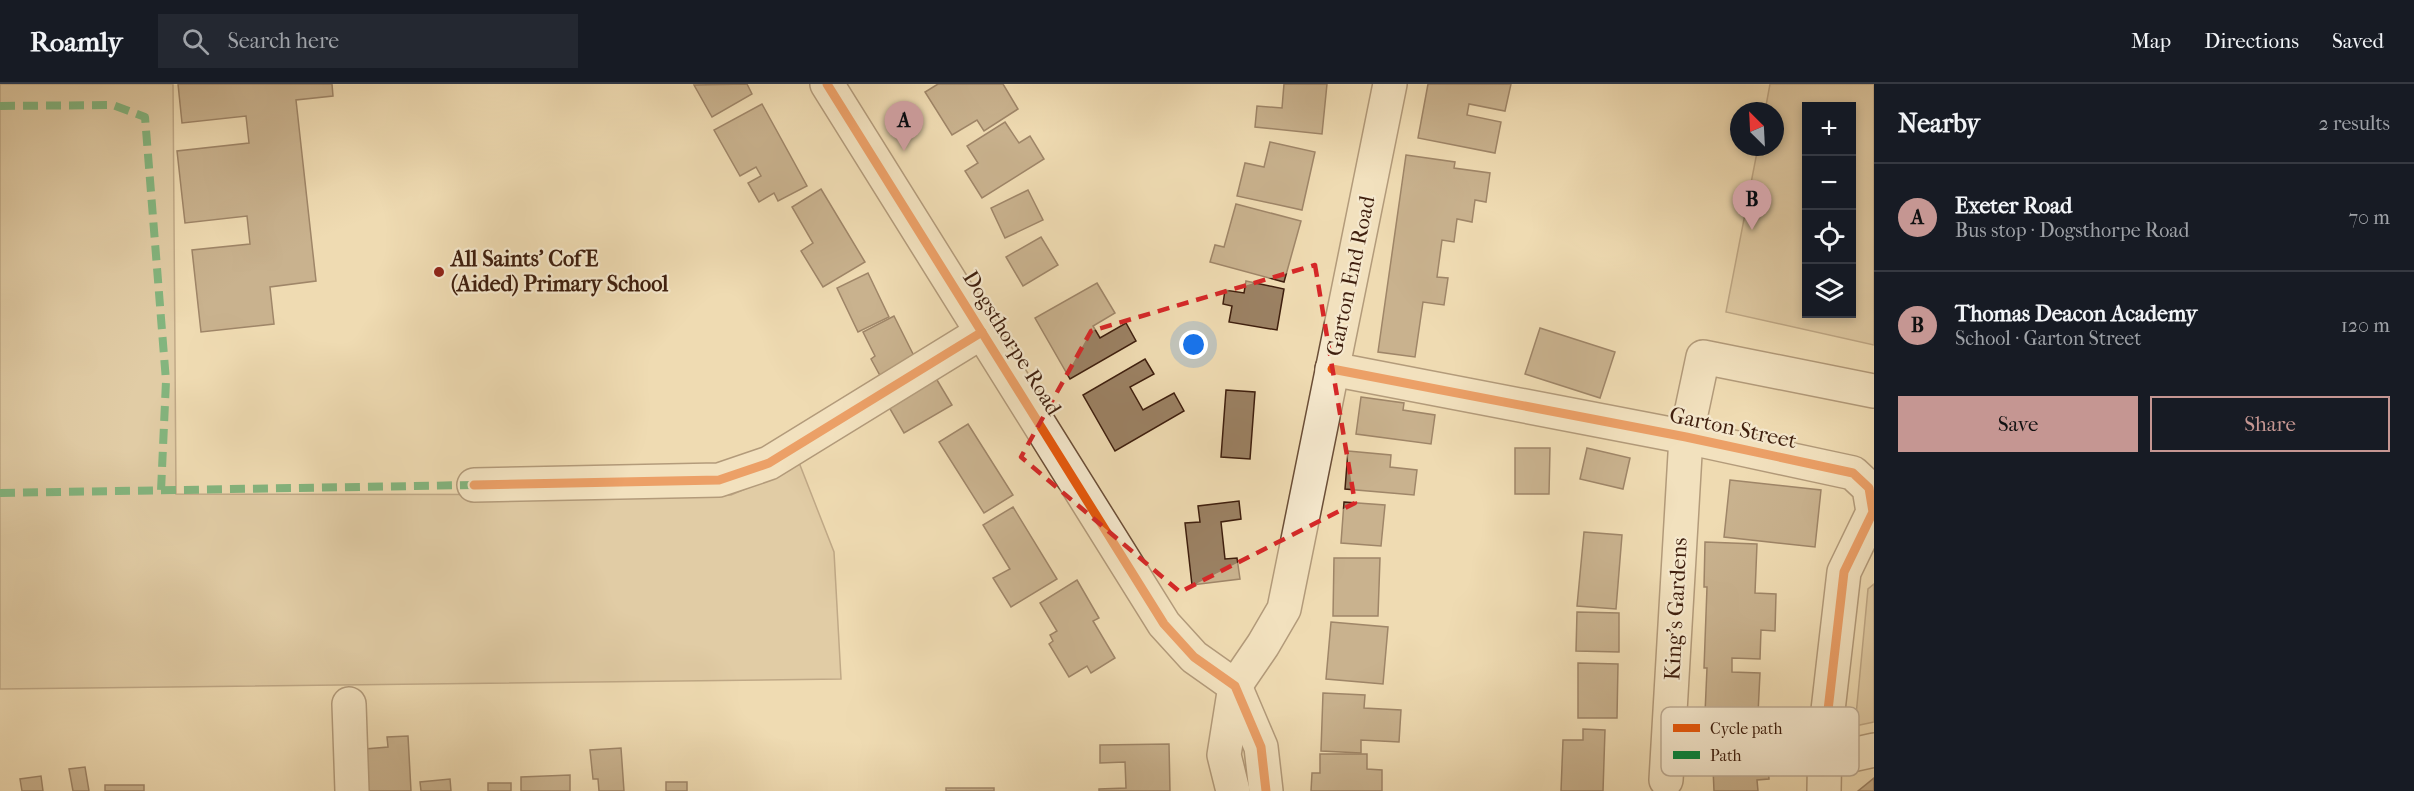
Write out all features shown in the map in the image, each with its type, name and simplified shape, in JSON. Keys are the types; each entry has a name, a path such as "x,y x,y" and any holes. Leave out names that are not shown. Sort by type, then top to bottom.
{"street":[{"name":"Dogsthorpe Road","path":"827,84 1164,624 1194,657 1235,686"},
{"name":"Garton End Road","path":"1235,686 1284,609 1390,84"},
{"path":"474,485 719,480 769,463 982,332"},
{"name":"King's Gardens","path":"1670,707 1686,437 1702,357 1874,391"},
{"name":"Garton Street","path":"1332,369 1686,437 1853,473 1871,488 1873,512 1844,572 1830,707"},
{"path":"1233,791 1224,755 1235,686"},
{"path":"1235,686 1261,747 1266,791"},
{"path":"349,704 352,791"},
{"path":"1859,754 1874,750"},
{"name":"King's Gardens","path":"1666,776 1666,780"}],"highlighted area":[{"path":"1315,265 1355,503 1180,592 1021,457 1091,331"}],"shaded area":[{"path":"0,84 173,84 176,494 731,495 776,476 798,460 834,552 841,679 0,689"},
{"path":"1770,84 1874,84 1874,345 1726,312 1756,156 1784,156 1784,102 1767,102"},
{"path":"1874,584 1874,722 1859,725 1859,707 1857,707 1868,589"}],"building":[{"path":"178,84 332,84 333,96 296,100 316,281 270,287 274,324 201,332 192,250 250,244 247,216 185,223 177,151 249,143 246,116 182,123"},
{"path":"747,84 752,94 712,117 694,85"},
{"path":"938,84 1003,84 1018,109 984,131 977,120 952,135 925,92"},
{"path":"1284,84 1327,84 1322,134 1255,127 1257,106 1282,108"},
{"path":"1428,84 1511,84 1505,111 1469,104 1467,115 1501,122 1495,153 1418,138"},
{"path":"762,104 807,186 778,201 774,193 759,202 748,183 761,176 756,167 740,176 714,130"},
{"path":"1005,122 1019,143 1030,136 1044,159 982,198 965,171 978,163 967,146"},
{"path":"1270,142 1315,152 1302,210 1237,196 1245,163 1264,167"},
{"path":"1406,155 1455,162 1454,168 1490,173 1486,202 1475,200 1472,222 1457,219 1454,242 1442,240 1437,277 1448,278 1444,305 1423,302 1415,357 1378,352"},
{"path":"821,189 865,262 823,287 801,251 813,243 792,207"},
{"path":"1028,190 1043,220 1005,238 991,208"},
{"path":"1236,204 1301,221 1284,282 1210,262 1215,245 1224,247"},
{"path":"1041,237 1058,265 1023,286 1006,257"},
{"path":"868,273 889,317 858,332 837,288"},
{"path":"1246,281 1284,289 1277,330 1229,322 1232,306 1223,304 1225,290 1244,293"},
{"path":"1097,283 1115,313 1093,326 1100,338 1126,323 1136,341 1070,379 1035,318"},
{"path":"894,316 918,364 883,381 871,359 875,356 863,332"},
{"path":"1540,328 1615,352 1600,398 1525,374"},
{"path":"1145,359 1154,374 1130,387 1143,410 1174,393 1184,411 1115,451 1083,395"},
{"path":"934,375 952,405 904,433 886,402"},
{"path":"1226,390 1255,392 1250,459 1221,457"},
{"path":"1361,397 1404,403 1403,410 1435,415 1431,444 1356,434"},
{"path":"968,424 1013,495 984,513 939,442"},
{"path":"1515,448 1550,448 1549,494 1515,494"},
{"path":"1587,448 1630,458 1623,489 1580,479"},
{"path":"1348,451 1391,455 1390,467 1417,470 1414,495 1345,489"},
{"path":"1730,480 1821,490 1815,547 1724,537"},
{"path":"1239,501 1241,519 1221,522 1225,559 1237,558 1240,579 1192,585 1185,523 1200,522 1198,506"},
{"path":"1344,502 1385,505 1381,546 1341,543"},
{"path":"1013,507 1057,579 1011,607 993,578 1010,569 983,525"},
{"path":"1584,532 1622,535 1616,609 1577,606"},
{"path":"1705,542 1757,544 1755,593 1776,594 1775,631 1761,630 1760,659 1732,658 1732,672 1760,673 1758,707 1705,707 1707,668 1704,668 1707,587 1704,587"},
{"path":"1334,558 1380,558 1378,616 1333,616"},
{"path":"1077,580 1099,618 1093,621 1115,658 1091,673 1087,666 1069,677 1049,644 1053,641 1050,635 1057,631 1040,603"},
{"path":"1577,612 1619,613 1619,652 1576,651"},
{"path":"1331,622 1388,627 1383,684 1326,679"},
{"path":"1578,663 1618,664 1617,718 1578,718"},
{"path":"1323,693 1365,695 1364,708 1401,710 1399,742 1361,740 1361,753 1321,751"},
{"path":"1583,729 1605,730 1603,791 1561,791 1563,740 1583,740"},
{"path":"408,736 411,791 368,791 365,749 388,747 387,737"},
{"path":"1169,744 1170,791 1099,791 1099,789 1126,788 1125,762 1100,763 1100,745"},
{"path":"621,748 624,791 599,791 598,779 593,779 590,750"},
{"path":"1320,754 1367,754 1367,769 1382,770 1382,791 1311,791 1312,773 1320,773"},
{"path":"85,767 89,791 73,791 69,769"},
{"path":"570,775 570,791 521,791 521,777"},
{"path":"41,776 43,791 22,791 20,779"},
{"path":"1713,776 1769,776 1769,779 1757,780 1758,791 1714,791"},
{"path":"1874,778 1874,791 1858,791"},
{"path":"450,779 451,791 421,791 420,782"},
{"path":"666,782 687,782 687,791 666,791"},
{"path":"488,783 511,783 511,791 488,791"},
{"path":"105,785 144,785 144,791 105,791"},
{"path":"946,788 994,788 994,791 946,791"}],"marked path":[{"path":"0,106 113,105 145,117 166,381 161,491"},
{"path":"0,493 474,485"}],"cycle path":[{"path":"827,84 1164,624 1194,657 1235,686 1261,747 1266,791"},
{"path":"474,485 719,480 769,463 982,332"},
{"path":"1332,369 1686,437 1853,473 1869,488 1873,512 1844,572 1828,707"}],"place":[{"name":"Exeter Road","path":"904,151"},
{"name":"Thomas Deacon Academy","path":"1752,230"},
{"name":"All Saints' CofE (Aided) Primary School","path":"439,272"}]}
